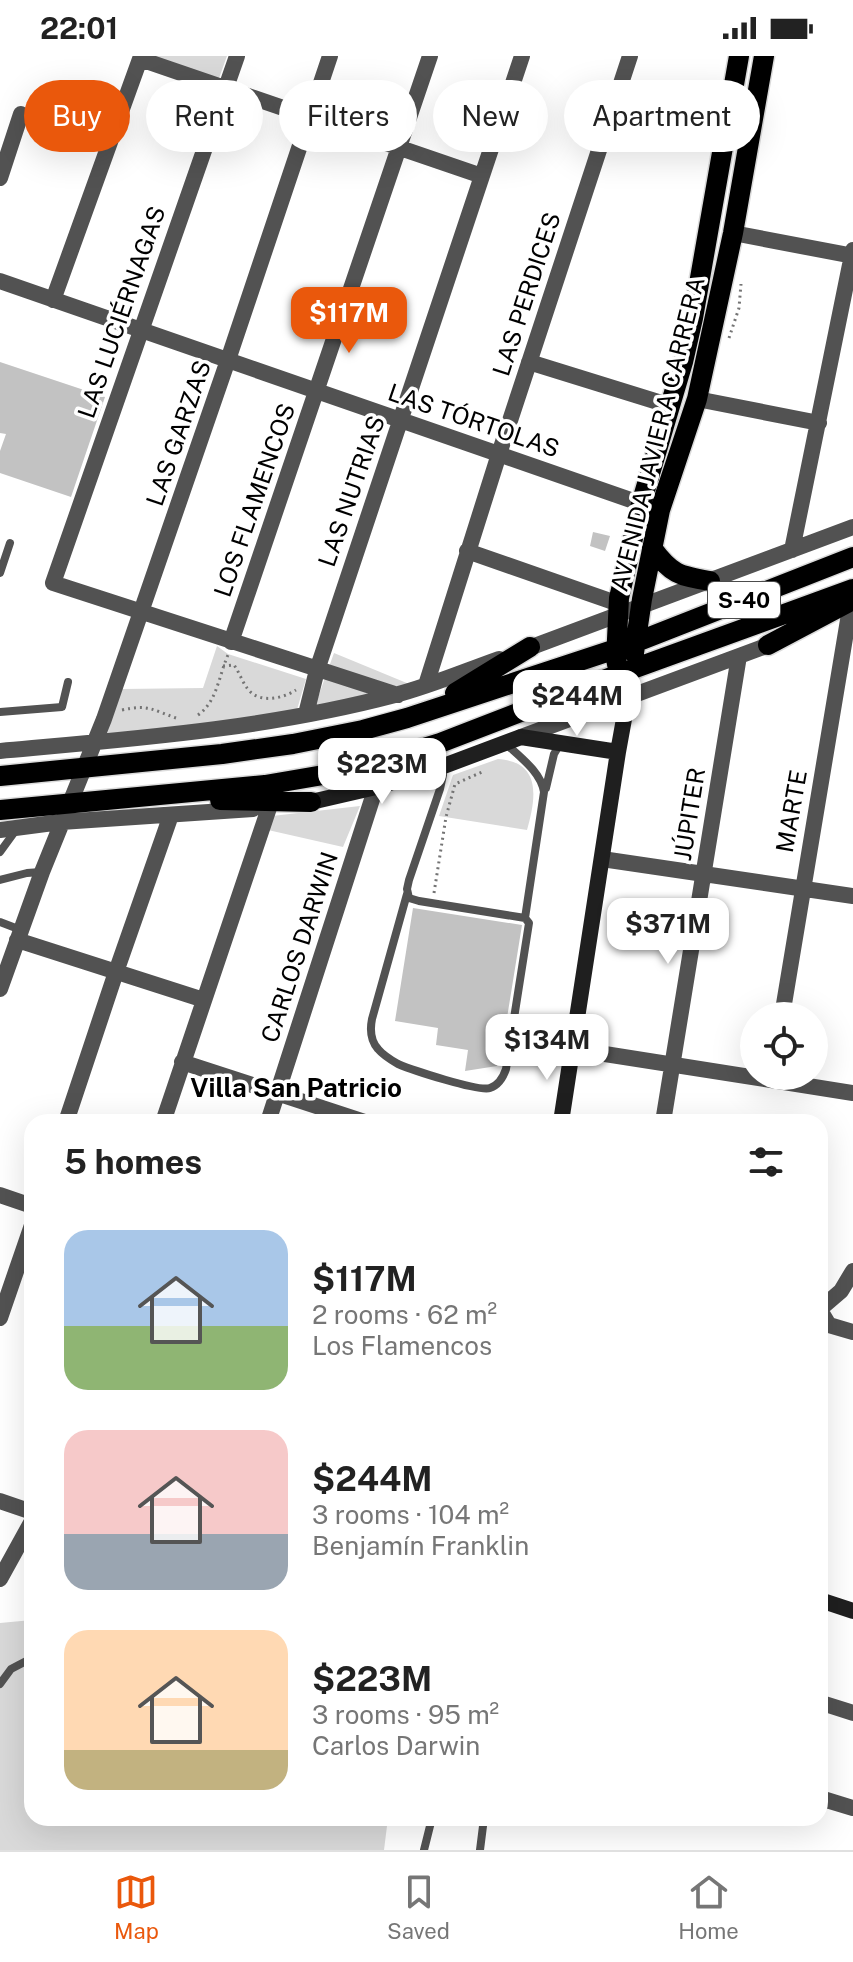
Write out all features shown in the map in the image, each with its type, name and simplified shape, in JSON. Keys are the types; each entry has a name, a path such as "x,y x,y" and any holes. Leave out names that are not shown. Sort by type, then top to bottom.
{"main road":[{"name":"AVENIDA JAVIERA CARRERA","path":"625,646 640,608 652,548 651,507 693,318 739,56"},
{"name":"AVENIDA JAVIERA CARRERA","path":"628,697 625,646 618,610 651,507 697,399 733,233 764,56"},
{"path":"705,246 720,236 733,233"},
{"path":"652,548 665,565 683,577 710,581"},
{"name":"S-40","path":"0,776 222,754 363,730 625,646 853,557"},
{"name":"S-40","path":"0,810 291,781 375,763 440,743 626,671 853,589"},
{"path":"768,645 852,609"},
{"path":"407,718 445,699 530,647"},
{"path":"149,795 201,800 311,802"}],"street":[{"name":"LAS LUCIÉRNAGAS","path":"228,80 237,56"},
{"name":"LAS GARZAS","path":"322,80 330,56"},
{"name":"LOS FLAMENCOS","path":"417,95 430,56"},
{"name":"LAS NUTRIAS","path":"306,714 316,673 522,56"},
{"name":"LAS PERDICES","path":"426,685 630,56"},
{"path":"53,300 140,59 202,80"},
{"path":"0,178 21,114"},
{"name":"LAS LUCIÉRNAGAS","path":"142,612 53,583 203,152"},
{"name":"LAS GARZAS","path":"0,989 61,822 96,742 297,152"},
{"name":"LOS FLAMENCOS","path":"231,642 398,152"},
{"path":"411,152 482,176"},
{"path":"733,233 853,254 792,550"},
{"name":"LAS TÓRTOLAS","path":"0,281 651,507"},
{"path":"529,362 671,406"},
{"path":"697,399 819,423"},
{"path":"0,751 234,728 398,695 530,647 618,610 640,608 853,527"},
{"path":"467,551 618,610"},
{"name":"MARTE","path":"784,1002 852,609"},
{"path":"142,612 316,673 398,695"},
{"path":"0,830 61,822 269,808 376,787 441,767 768,645"},
{"name":"JÚPITER","path":"664,1114 739,656"},
{"path":"562,1114 628,697"},
{"path":"521,737 618,752"},
{"name":"CARLOS DARWIN","path":"270,1114 376,787"},
{"path":"166,1114 269,808"},
{"path":"69,1114 171,815"},
{"path":"602,859 853,896"},
{"path":"19,935 116,972 204,1000"},
{"path":"573,1049 740,1074"},
{"path":"182,1062 341,1114"},
{"path":"828,1088 853,1093"},
{"path":"0,1195 24,1203"},
{"path":"0,1318 24,1248"},
{"path":"828,1302 841,1291 853,1271"},
{"path":"828,1323 853,1332"},
{"path":"0,1501 24,1509"},
{"path":"0,1579 24,1536"},
{"path":"828,1603 853,1611"},
{"path":"828,1705 853,1713"},
{"path":"828,1800 853,1808"}],"lane":[{"path":"0,573 10,543"},
{"path":"0,712 62,707 68,682"},
{"path":"505,743 536,774 544,792"},
{"path":"525,918 544,792 554,754 561,743"},
{"path":"407,894 413,900 525,918 529,923 506,1069 496,1086 481,1089 396,1063 377,1048 372,1038 371,1025 409,880 440,789 441,767"},
{"path":"0,852 18,828"},
{"path":"0,880 42,872"},
{"path":"0,922 19,935"},
{"path":"0,1684 11,1669 24,1662"},
{"path":"424,1850 430,1826"},
{"path":"480,1850 483,1826"}],"path":[{"path":"189,719 205,711 210,703 231,642"},
{"path":"223,666 234,665 248,691 263,698 282,698 316,673"},
{"path":"104,719 125,709 140,707 151,708 180,720"},
{"path":"433,903 446,817 455,784 482,772 478,762"}],"shaded area":[{"path":"144,56 227,56 218,80"},
{"path":"217,646 228,654 306,679 296,713 103,737 122,689 203,688"},
{"path":"334,653 414,686 313,711"},
{"path":"498,759 512,762 529,774 533,794 527,830 439,816 453,775"},
{"path":"360,806 343,847 268,830 272,816"},
{"path":"24,1621 24,1826 387,1826 384,1850 0,1850 0,1623"}],"building":[{"path":"0,362 105,397 71,497 0,473 0,451 6,434 0,433"},
{"path":"593,532 610,536 605,551 590,546"},
{"path":"413,908 522,925 497,1066 465,1071 468,1050 436,1045 438,1028 395,1021"}],"district":[{"name":"Villa San Patricio","path":"296,1087"}]}
